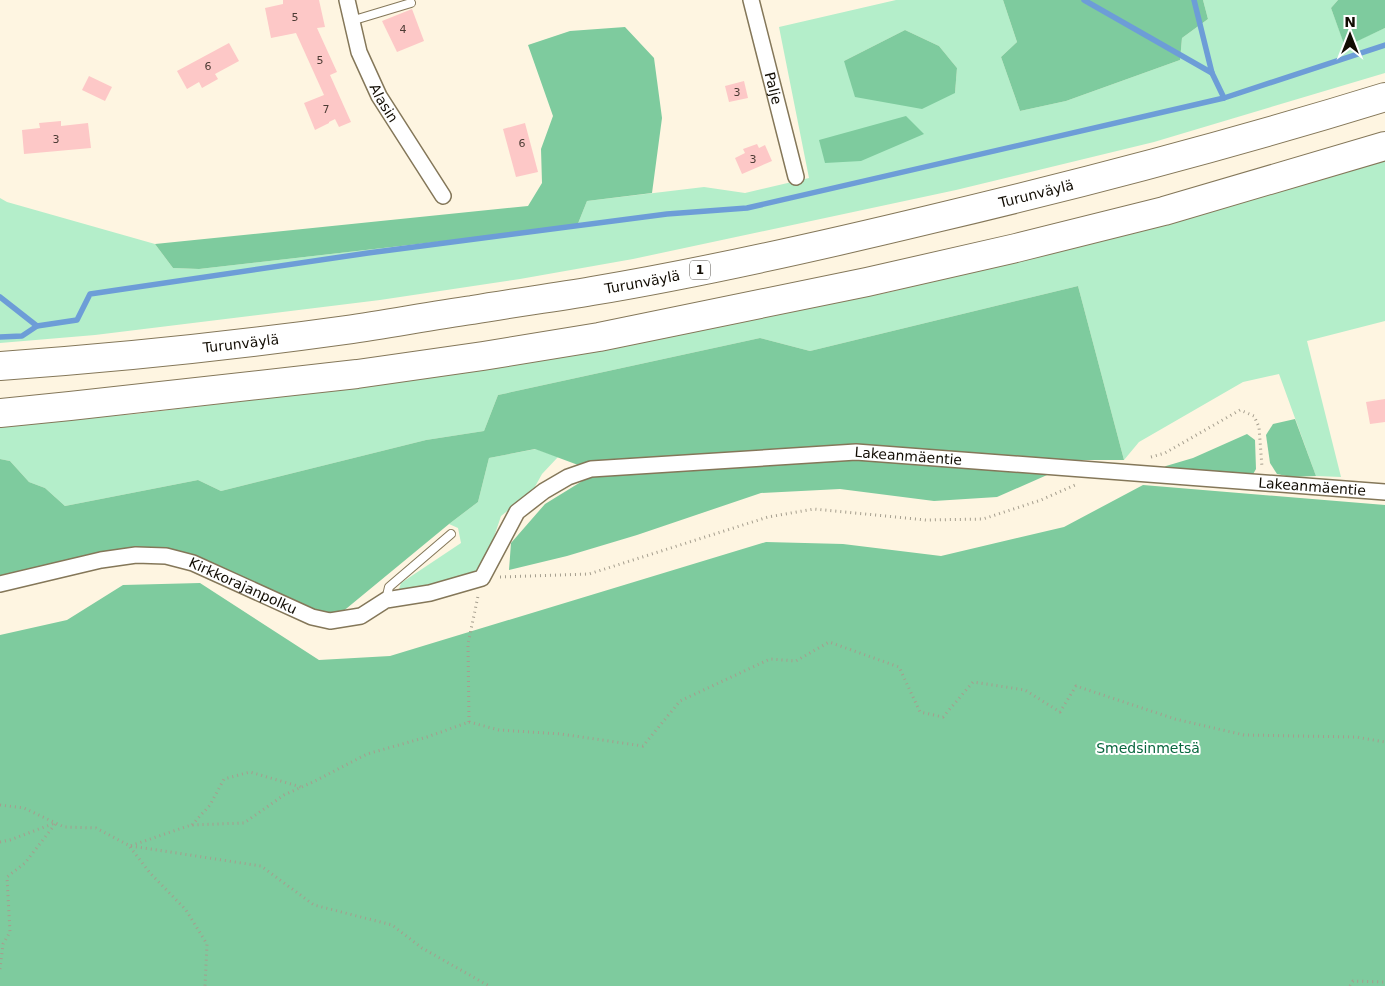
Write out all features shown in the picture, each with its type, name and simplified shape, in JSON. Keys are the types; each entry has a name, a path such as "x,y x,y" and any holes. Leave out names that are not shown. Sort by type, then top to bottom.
{"highway":[{"name":"Turunväylä","path":"0,366 211,346 346,330 592,291 717,267 864,236 1042,193 1154,164 1385,97"},
{"path":"0,412 357,374 599,337 866,282 1025,246 1164,210 1385,146"}],"street":[{"name":"Alasin","path":"347,0 359,52 379,96 443,196"},
{"name":"Palje","path":"751,0 796,177"},
{"name":"Lakeanmäentie","path":"482,578 517,512 568,477 592,469 856,452 1385,492"},
{"name":"Kirkkorajanpolku","path":"0,584 101,560 136,555 166,556 193,563 312,617 330,621 361,616 386,600 430,592 482,578"}],"lane":[{"path":"352,21 411,3"},
{"path":"386,600 389,587 451,534"}],"path":[{"path":"1147,459 1165,453 1240,410 1254,416 1259,427 1263,483"},
{"path":"469,722 468,644 482,578 589,574 768,517 814,509 926,520 983,519 1041,500 1104,472"},
{"path":"130,846 191,826 244,823 284,795 367,754 427,737 469,722 500,730 561,734 643,746 680,701 770,659 796,661 829,642 899,667 920,712 942,717 974,682 1025,690 1060,712 1076,686 1175,719 1244,735 1356,738 1385,742"},
{"path":"191,826 210,805 224,779 250,772 301,787"},
{"path":"0,805 24,808 64,827 96,828 130,846 261,866 314,905 392,925 422,948 489,986"},
{"path":"0,842 56,823"},
{"path":"0,969 3,944 10,932 7,877 26,863 56,823"},
{"path":"130,846 150,873 186,910 207,944 205,986"},
{"path":"1350,986 1353,981 1385,982"}],"green space":[{"path":"896,0 1003,0 1017,42 1001,57 1020,111 1066,101 1180,60 1182,38 1208,19 1203,0 1338,0 1331,8 1345,46 1385,28 1385,73 1154,142 956,190 633,259 520,279 380,300 95,335 0,343 0,198 7,202 155,244 173,268 199,269 577,226 587,201 704,187 745,193 809,178 779,27","holes":["905,30 939,46 957,68 955,93 844,61"]},
{"path":"1003,0 1203,0 1208,19 1182,38 1180,60 1066,101 1020,111 1001,57 1017,42"},
{"path":"1338,0 1385,0 1385,28 1345,47 1331,8"},
{"path":"625,27 654,58 662,118 652,193 587,201 577,226 199,269 173,268 155,244 528,206 542,183 541,149 553,116 528,45 570,31"},
{"path":"905,30 939,46 957,68 955,93 922,109 855,97 844,61"},
{"path":"906,116 924,134 861,161 825,163 819,140"},
{"path":"1385,160 1385,321 1307,341 1341,477 1316,476 1279,374 1243,382 1139,442 1124,460 1078,286 810,351 760,338 498,395 484,431 426,440 221,491 198,480 65,506 45,488 29,482 10,461 0,459 0,425 135,414 336,390 693,332 890,292 1133,231"},
{"path":"1078,286 1124,460 1081,460 997,497 934,501 840,489 761,493 637,535 567,556 509,570 511,543 545,504 597,472 535,449 489,458 478,502 341,613 321,614 176,552 0,578 0,459 10,461 29,482 45,488 65,506 198,480 221,491 426,440 484,431 498,395 760,338 810,351"},
{"path":"1295,419 1316,476 1291,477 1277,474 1270,463 1266,435 1273,424"},
{"path":"1247,434 1255,440 1256,469 1252,476 1161,469 1193,458"},
{"path":"536,449 558,457 542,474 532,492 501,516 488,555 472,576 434,590 398,592 401,583 461,543 458,528 449,524 478,502 489,458"},
{"name":"Smedsinmetsä","path":"1143,485 1385,505 1385,986 0,986 0,635 67,620 123,585 200,583 319,660 390,656 766,542 843,544 941,556 1064,527"}],"building":[{"path":"283,0 319,0 325,27 317,28 337,72 330,75 351,122 339,127 335,119 315,130 304,103 324,95 296,33 271,38 265,8 283,4"},
{"path":"412,9 424,41 397,52 382,21"},
{"path":"229,43 239,61 215,74 218,79 202,88 199,82 187,89 177,71"},
{"path":"89,76 112,87 105,101 82,90"},
{"path":"744,81 748,98 729,102 725,86"},
{"path":"61,121 61,126 88,123 91,148 24,154 22,130 40,128 39,123"},
{"path":"525,123 538,172 516,177 503,129"},
{"path":"757,144 759,148 765,145 772,161 742,174 735,158 745,153 743,149"},
{"path":"1385,399 1385,422 1370,424 1366,402"}],"waterway":[{"path":"1084,0 1212,73"},
{"path":"1194,0 1212,73 1224,98 1385,45"},
{"path":"0,297 37,326 77,320 90,294 368,253 667,214 747,208 1224,98"},
{"path":"0,337 22,336 37,326"}]}
